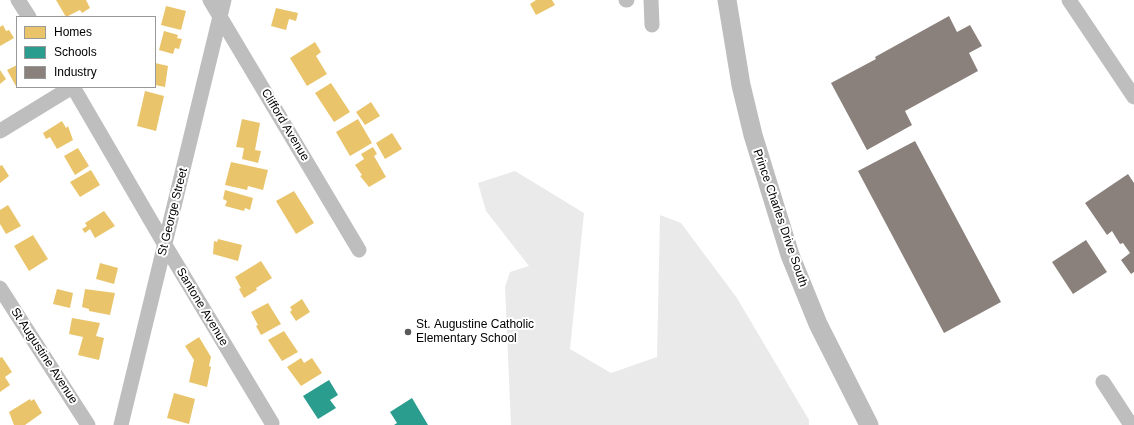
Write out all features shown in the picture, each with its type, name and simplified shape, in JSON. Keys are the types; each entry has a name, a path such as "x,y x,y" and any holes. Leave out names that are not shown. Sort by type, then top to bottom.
{"main road":[{"name":"Prince Charles Drive South","path":"727,0 742,85 753,135 790,255 818,324 869,425"}],"street":[{"path":"18,0 28,16"},
{"name":"Clifford Avenue","path":"210,0 359,250"},
{"name":"St George Street","path":"121,425 224,0"},
{"path":"651,0 652,25"},
{"path":"1069,0 1134,97"},
{"path":"0,130 70,88"},
{"name":"Santone Avenue","path":"73,88 272,423"},
{"name":"St Augustine Avenue","path":"0,288 88,425"},
{"path":"1103,382 1131,425"}],"shaded area":[{"path":"515,171 584,213 570,349 611,373 657,357 660,215 681,223 737,298 809,420 809,425 511,425 505,287 510,272 529,266 486,211 478,183"}],"building: Homes":[{"path":"56,0 86,0 90,8 82,13 80,10 65,16"},
{"path":"536,0 552,0 555,5 536,15 530,4"},
{"path":"166,6 186,11 181,30 161,25"},
{"path":"276,8 298,13 296,21 289,19 286,30 271,26"},
{"path":"3,25 6,31 9,30 14,38 0,46 0,27"},
{"path":"164,31 178,35 177,38 182,39 179,49 175,48 173,54 159,50"},
{"path":"315,42 321,52 316,56 327,74 307,86 290,58"},
{"path":"156,63 168,66 165,87 156,85"},
{"path":"16,66 16,86 7,70"},
{"path":"0,70 6,79 0,84"},
{"path":"331,83 350,112 334,122 315,93"},
{"path":"145,91 164,96 156,131 137,126"},
{"path":"371,102 380,116 365,125 356,112"},
{"path":"242,119 260,123 255,150 261,151 258,163 242,159 244,148 236,147"},
{"path":"358,119 372,143 350,156 336,132"},
{"path":"62,121 66,128 68,126 73,140 57,149 50,137 46,139 43,133"},
{"path":"392,133 402,149 385,159 376,143"},
{"path":"373,147 377,154 374,156 386,177 369,187 360,176 362,175 355,165 364,159 361,154"},
{"path":"78,148 89,166 75,175 64,156"},
{"path":"231,162 268,170 263,190 248,186 247,190 225,185"},
{"path":"2,165 9,176 0,183 0,166"},
{"path":"91,170 100,185 80,197 70,182"},
{"path":"225,190 253,198 250,210 245,208 244,211 225,206 227,201 223,199"},
{"path":"294,191 314,223 296,234 276,201"},
{"path":"8,205 21,226 6,234 0,224 0,210"},
{"path":"104,211 115,226 95,238 90,229 85,233 82,229 87,226 85,223"},
{"path":"33,235 48,259 29,271 14,246"},
{"path":"218,239 242,245 238,261 213,254 214,241 217,242"},
{"path":"261,261 272,278 244,298 235,277"},
{"path":"100,263 118,268 114,284 96,279"},
{"path":"57,289 73,293 70,308 53,304"},
{"path":"85,289 115,293 110,315 89,311 89,309 82,307"},
{"path":"302,299 310,312 296,321 290,312 292,310 290,307"},
{"path":"268,303 281,324 261,335 256,326 258,325 251,312"},
{"path":"72,318 100,323 96,336 104,338 99,360 78,355 83,337 69,334"},
{"path":"284,331 298,352 282,361 268,340"},
{"path":"199,337 211,357 209,366 211,367 207,387 189,382 194,360 185,346"},
{"path":"2,357 12,372 5,377 10,385 0,392 0,358"},
{"path":"301,358 304,363 312,358 322,373 301,386 287,367"},
{"path":"174,393 195,399 189,424 167,418"},
{"path":"30,399 31,401 34,399 42,413 25,425 14,425 9,412"}],"building: Schools":[{"path":"329,380 338,395 330,400 336,408 318,419 303,396"},
{"path":"412,398 428,425 394,425 397,423 390,412"}],"building: Industry":[{"path":"949,16 957,32 970,25 982,46 969,53 978,71 905,111 912,125 867,150 831,83 876,59 875,57"},
{"path":"915,141 1001,302 944,333 858,171"},
{"path":"1128,174 1134,183 1134,272 1131,274 1121,260 1130,253 1123,243 1120,244 1112,231 1107,235 1085,203"},
{"path":"1086,240 1107,272 1073,294 1052,262"}],"place":[{"name":"St. Augustine Catholic Elementary School","path":"408,332"}]}
